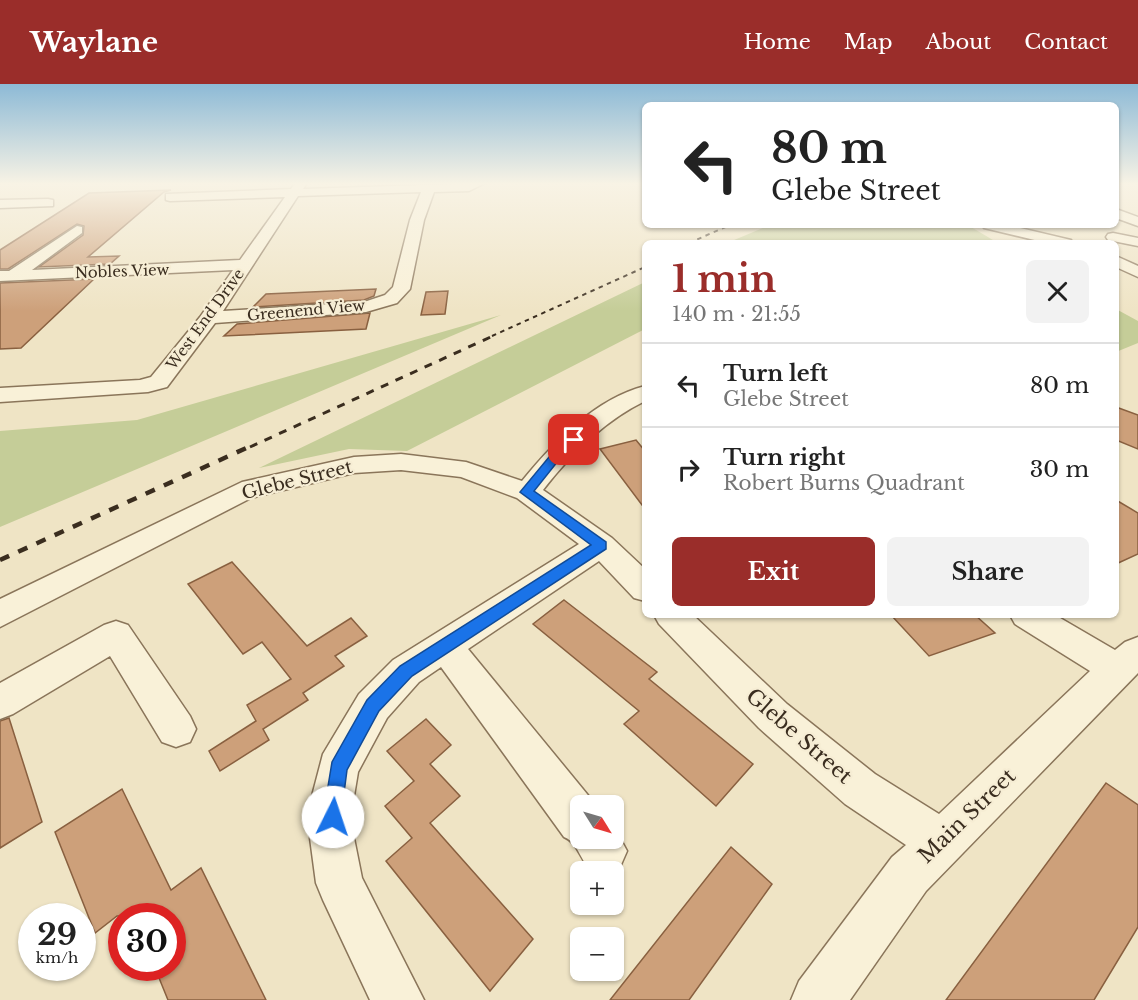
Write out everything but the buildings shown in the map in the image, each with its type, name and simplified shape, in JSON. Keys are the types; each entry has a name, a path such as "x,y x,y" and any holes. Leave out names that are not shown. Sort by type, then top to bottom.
{"street":[{"name":"West End Drive","path":"0,396 140,387 159,382 209,318 271,226"},
{"name":"Greenend View","path":"209,318 355,308 391,299 401,289 416,226"},
{"path":"1002,228 1053,240"},
{"path":"7,276 77,230"},
{"path":"1113,237 1138,242"},
{"path":"1119,262 1138,272"},
{"name":"Nobles View","path":"7,276 244,265"},
{"path":"527,492 558,453 623,401 642,394"},
{"name":"Glebe Street","path":"0,614 242,491 354,465 401,462 465,470 527,492 601,545 642,586"},
{"path":"397,1000 340,883 332,838 333,796 338,768 373,706 406,671 601,545"},
{"name":"Glebe Street","path":"674,618 773,716 860,789 940,841"},
{"path":"1034,618 1127,661"},
{"path":"0,702 116,635 176,729"},
{"path":"446,647 570,807"},
{"name":"Main Street","path":"818,1000 909,874 940,841 1127,661"}],"green space":[{"path":"763,228 973,228 993,240 734,240"},
{"path":"642,283 642,331 407,451 349,449 259,468"},
{"path":"1119,311 1138,321 1138,343 1119,351"},
{"path":"501,315 0,527 0,431 137,420"}],"railway":[{"path":"696,240 723,228"},
{"path":"492,336 642,268"},
{"path":"250,447 495,335"},
{"path":"0,560 253,445"}],"route":[{"path":"333,817 333,796 338,768 373,706 406,671 601,545 527,492 558,453 574,440"}]}
